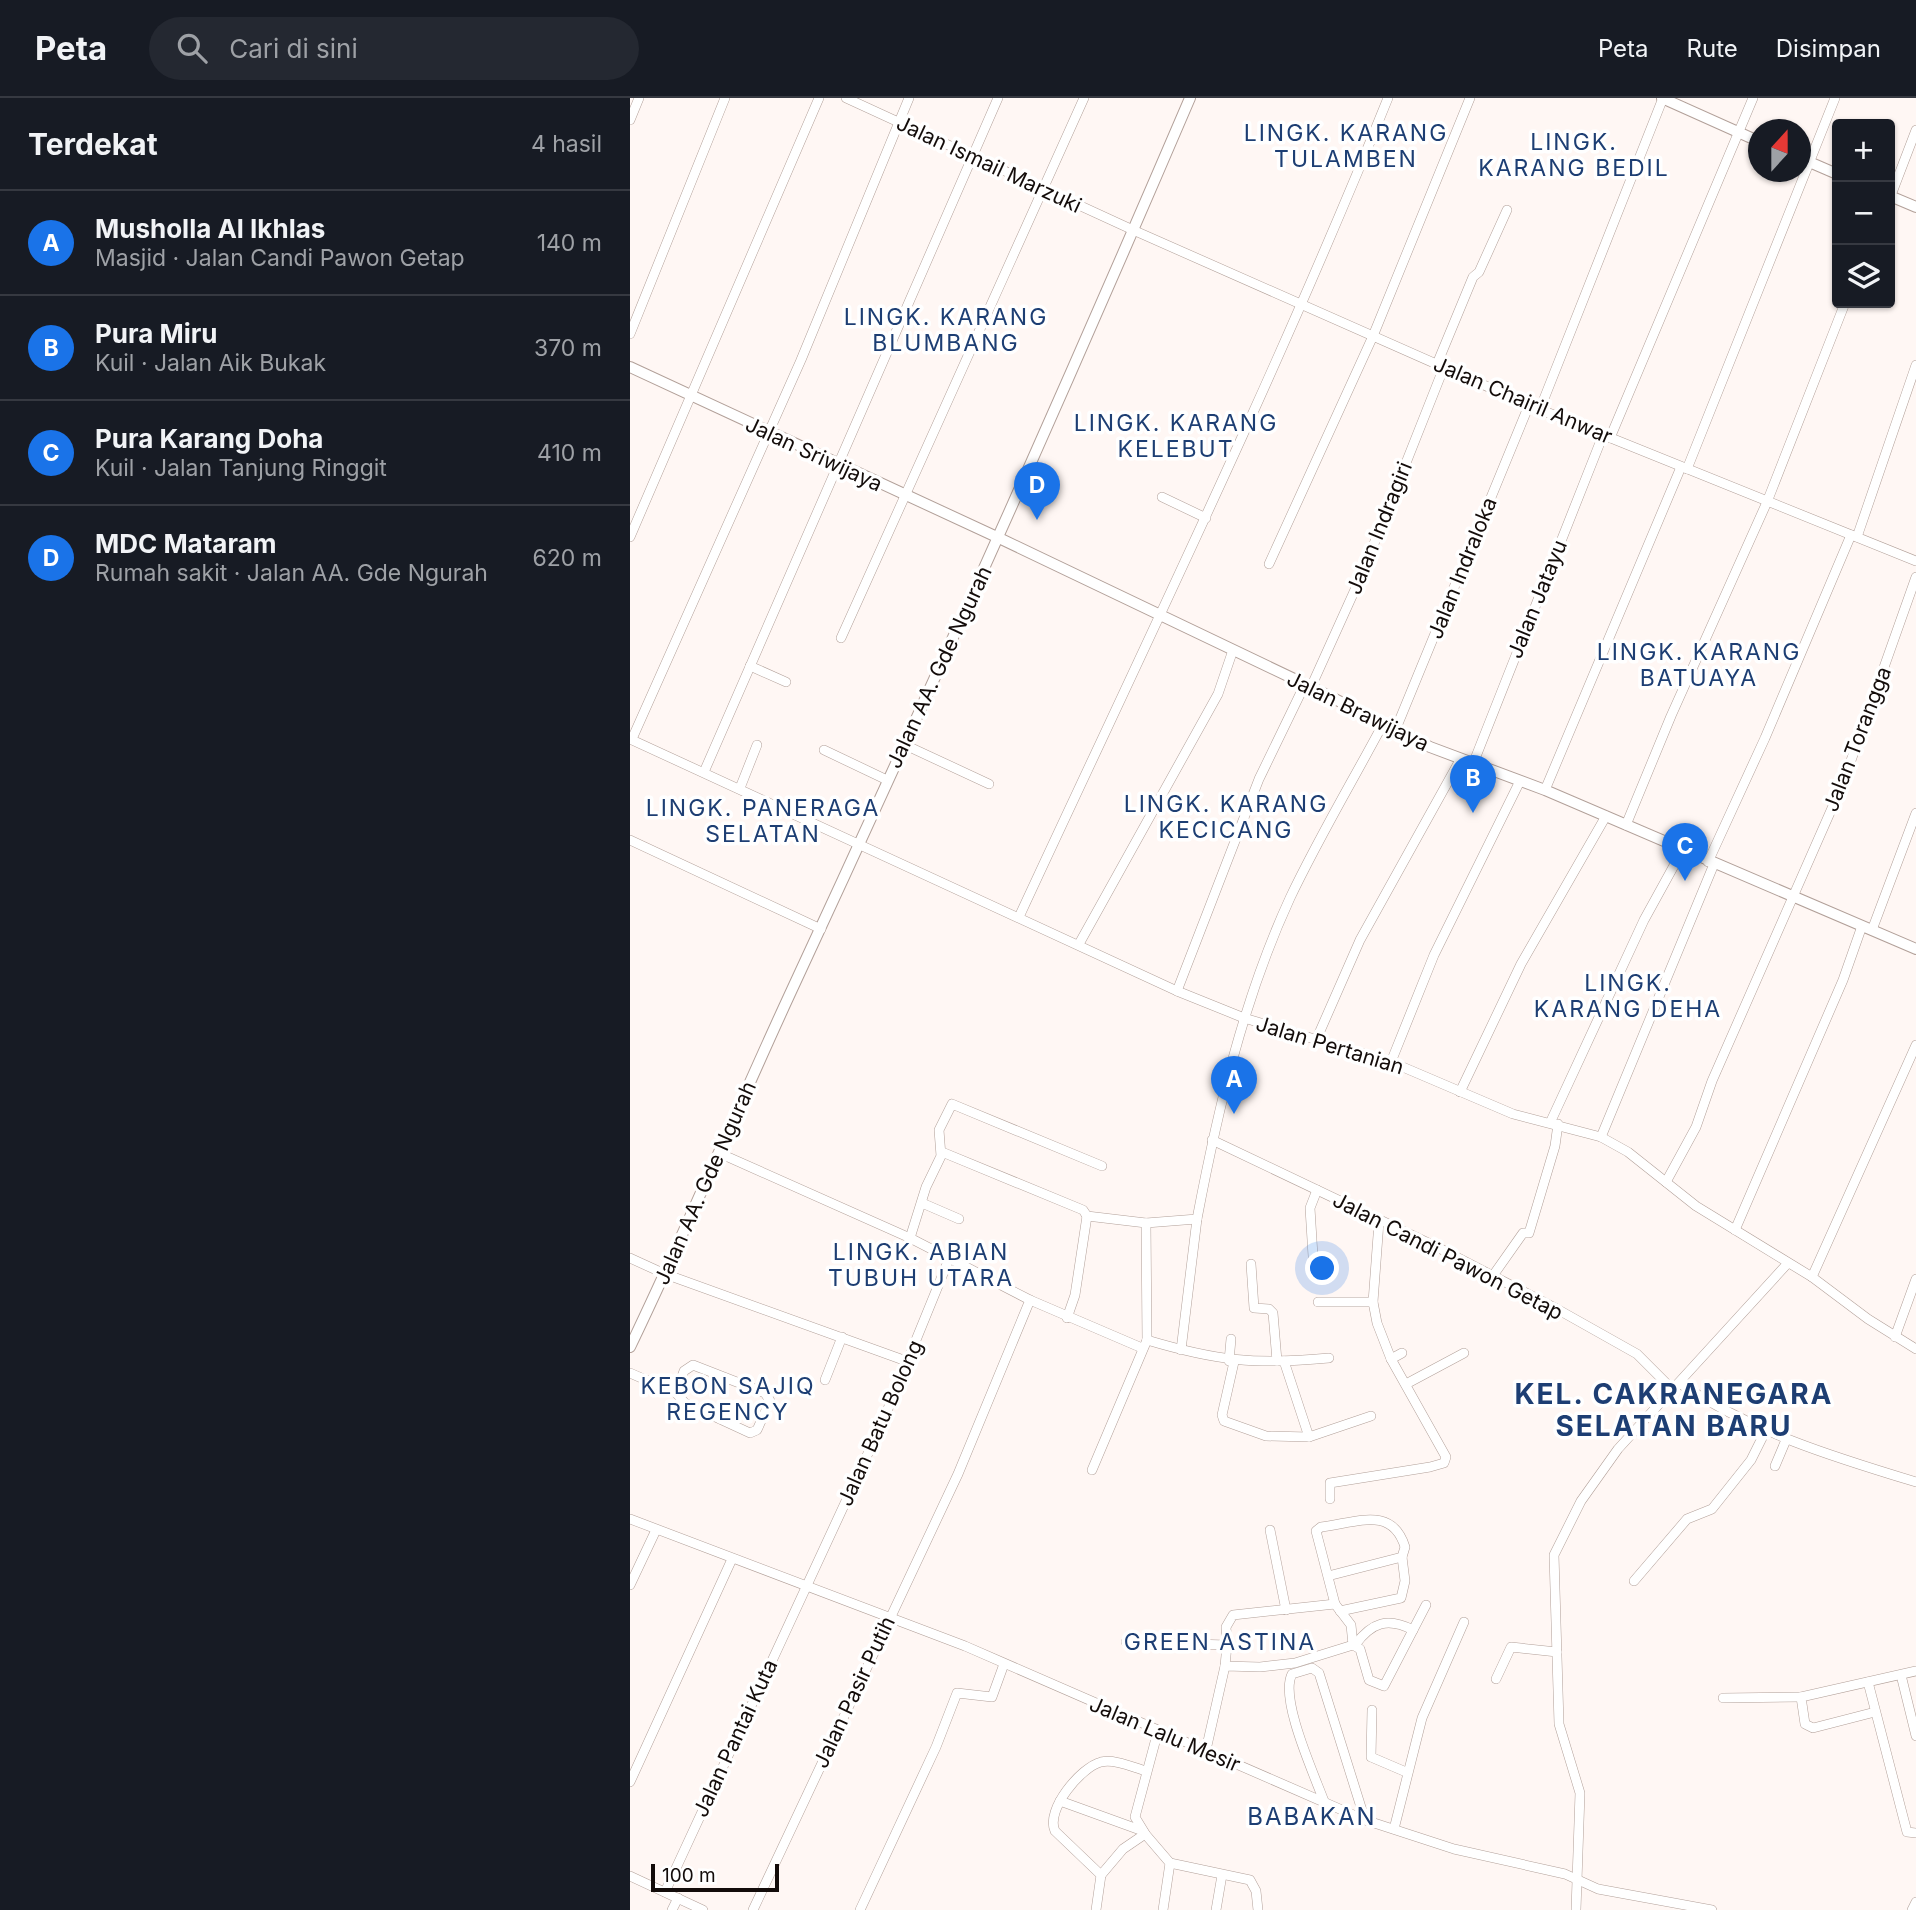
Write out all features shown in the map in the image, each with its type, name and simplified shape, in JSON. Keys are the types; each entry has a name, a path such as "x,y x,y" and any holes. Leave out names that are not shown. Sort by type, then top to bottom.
{"main road":[{"name":"Jalan AA. Gde Ngurah","path":"630,1347 860,845 961,614 999,538 1032,456 1190,98"},
{"path":"1662,98 1748,136"},
{"path":"1811,163 1832,172"},
{"path":"1895,199 1916,207"},
{"name":"Jalan Sriwijaya","path":"630,367 905,497 999,538"},
{"name":"Jalan Brawijaya","path":"999,538 1460,760 1545,790 1916,950"}],"street":[{"path":"630,120 639,98"},
{"path":"630,334 725,98"},
{"path":"630,537 819,98"},
{"name":"Jalan Ismail Marzuki","path":"846,98 1133,230"},
{"path":"631,739 769,432 909,98"},
{"path":"704,772 841,465 998,98"},
{"path":"841,638 1045,190 1084,98"},
{"path":"1019,917 1206,518 1388,98"},
{"path":"1269,564 1373,336 1470,98"},
{"path":"1540,409 1662,98"},
{"name":"Jalan Jatayu","path":"1473,764 1607,437 1753,98"},
{"path":"1811,148 1835,98"},
{"path":"1895,184 1916,130"},
{"path":"1545,790 1684,468 1796,182"},
{"name":"Jalan Indragiri","path":"1177,992 1259,779 1362,574 1473,277 1479,272 1507,210"},
{"name":"Jalan Chairil Anwar","path":"1133,230 1529,405 1916,561"},
{"path":"1626,825 1671,716 1768,502 1843,308"},
{"path":"1601,1137 1711,863 1854,536 1916,365"},
{"name":"Jalan Indraloka","path":"1395,730 1529,405"},
{"path":"1162,497 1206,518"},
{"name":"Jalan Torangga","path":"1666,1182 1696,1127 1712,1081 1843,783 1916,577"},
{"path":"1079,944 1218,694 1233,650"},
{"path":"750,666 786,682"},
{"path":"1181,1350 1196,1219 1212,1140 1244,1018 1290,898 1383,724"},
{"name":"Jalan Pertanian","path":"631,739 1079,944 1177,992 1244,1018 1391,1062 1509,1112 1601,1137 1628,1152 1696,1206 1812,1277 1916,1349"},
{"path":"903,744 989,785"},
{"path":"740,788 757,745"},
{"path":"824,750 887,780"},
{"path":"1317,1038 1360,940 1460,760"},
{"path":"1391,1062 1434,955 1520,781"},
{"path":"1735,1230 1916,813"},
{"path":"1460,1092 1521,964 1606,817"},
{"path":"630,840 821,929"},
{"path":"1492,1277 1523,1233 1529,1233 1555,1146 1554,1123 1644,920 1682,851"},
{"path":"1812,1277 1916,1045"},
{"path":"910,1238 942,1152 939,1130 952,1104 1102,1166"},
{"name":"Jalan Candi Pawon Getap","path":"1212,1140 1379,1222 1439,1248 1637,1354 1676,1386 1765,1432 1916,1482"},
{"path":"942,1152 1083,1210 1087,1216 1075,1295 1067,1318"},
{"path":"719,1153 910,1238 1067,1318 1144,1344 1231,1361 1328,1358"},
{"path":"1314,1272 1310,1208 1317,1190"},
{"path":"922,1203 959,1219"},
{"path":"1087,1216 1146,1223 1196,1219"},
{"path":"1330,1499 1330,1483 1444,1463 1446,1454 1381,1338 1373,1302 1379,1222"},
{"path":"1092,1470 1144,1344 1146,1223"},
{"path":"630,1258 665,1274 909,1362"},
{"name":"Jalan Batu Bolong","path":"807,1585 909,1362 951,1260"},
{"path":"1576,1910 1580,1793 1559,1724 1553,1559 1569,1521 1618,1448 1788,1263"},
{"path":"1251,1264 1254,1308 1269,1309 1273,1313 1280,1361 1309,1437"},
{"path":"1895,1337 1916,1279"},
{"name":"Jalan Pasir Putih","path":"753,1910 958,1475 1030,1300"},
{"path":"1318,1302 1373,1302"},
{"path":"825,1380 842,1337"},
{"path":"1231,1339 1231,1361 1222,1418 1266,1436 1309,1437 1371,1416"},
{"path":"1391,1359 1402,1353"},
{"path":"1406,1384 1464,1353"},
{"path":"630,1373 676,1393 685,1404 752,1433 757,1430 770,1401 765,1393 693,1365 684,1371 676,1393"},
{"path":"1634,1581 1687,1519 1704,1515 1712,1509 1751,1460 1765,1432"},
{"path":"1775,1466 1786,1440"},
{"name":"Jalan Lalu Mesir","path":"630,1519 807,1585 1004,1664 1365,1820 1454,1849 1577,1879 1598,1889 1706,1909"},
{"path":"1206,1750 1225,1665 1227,1621 1233,1615 1338,1607 1401,1598 1405,1581 1402,1557 1405,1547 1396,1527 1384,1519 1321,1527 1316,1531 1338,1607 1351,1625 1354,1645 1360,1650 1367,1677 1375,1685 1384,1686 1426,1605"},
{"path":"630,1585 656,1530"},
{"path":"1270,1530 1286,1610"},
{"path":"1328,1576 1402,1557"},
{"path":"630,1782 732,1559"},
{"name":"Jalan Pantai Kuta","path":"665,1892 807,1585"},
{"path":"1225,1665 1260,1667 1295,1663 1354,1645 1369,1629 1381,1623 1394,1621 1413,1630"},
{"path":"1394,1829 1406,1772 1422,1718 1464,1622"},
{"path":"1126,1642 1227,1645"},
{"path":"1496,1679 1511,1647 1557,1652"},
{"path":"860,1910 936,1747 957,1693 992,1697 1004,1664"},
{"path":"1325,1804 1296,1732 1290,1678 1303,1670 1314,1668 1320,1673 1365,1820"},
{"path":"1723,1698 1801,1697 1916,1671"},
{"path":"1901,1675 1912,1708 1916,1736"},
{"path":"1868,1682 1907,1832 1916,1833"},
{"path":"1801,1697 1805,1724 1813,1728 1875,1712"},
{"path":"1372,1710 1372,1758 1406,1772"},
{"path":"1158,1731 1135,1812 1144,1832 1170,1863 1250,1881 1256,1891 1258,1910"},
{"path":"1101,1875 1062,1838 1052,1824 1060,1801 1069,1787 1094,1765 1111,1762 1146,1770"},
{"path":"1060,1801 1144,1832"},
{"path":"1096,1910 1101,1875 1123,1849 1144,1832"},
{"path":"1163,1910 1170,1863"},
{"path":"1216,1910 1222,1875"},
{"path":"630,1876 703,1910"},
{"path":"672,1910 678,1898"},
{"path":"1912,1910 1916,1902"}],"place":[{"name":"MDC Mataram","path":"1037,520"},
{"name":"Pura Miru","path":"1473,813"},
{"name":"Pura Karang Doha","path":"1685,881"},
{"name":"Musholla Al Ikhlas","path":"1234,1114"}],"district":[{"name":"LINGK. KARANG TULAMBEN","path":"1346,146"},
{"name":"LINGK. KARANG BEDIL","path":"1574,155"},
{"name":"LINGK. KARANG BLUMBANG","path":"946,330"},
{"name":"LINGK. KARANG KELEBUT","path":"1176,436"},
{"name":"LINGK. KARANG BATUAYA","path":"1699,665"},
{"name":"LINGK. KARANG KECICANG","path":"1226,817"},
{"name":"LINGK. PANERAGA SELATAN","path":"763,821"},
{"name":"LINGK. KARANG DEHA","path":"1628,996"},
{"name":"LINGK. ABIAN TUBUH UTARA","path":"921,1265"},
{"name":"KEBON SAJIQ REGENCY","path":"728,1399"},
{"name":"KEL. CAKRANEGARA SELATAN BARU","path":"1674,1410"},
{"name":"GREEN ASTINA","path":"1220,1642"},
{"name":"BABAKAN","path":"1312,1816"}]}
